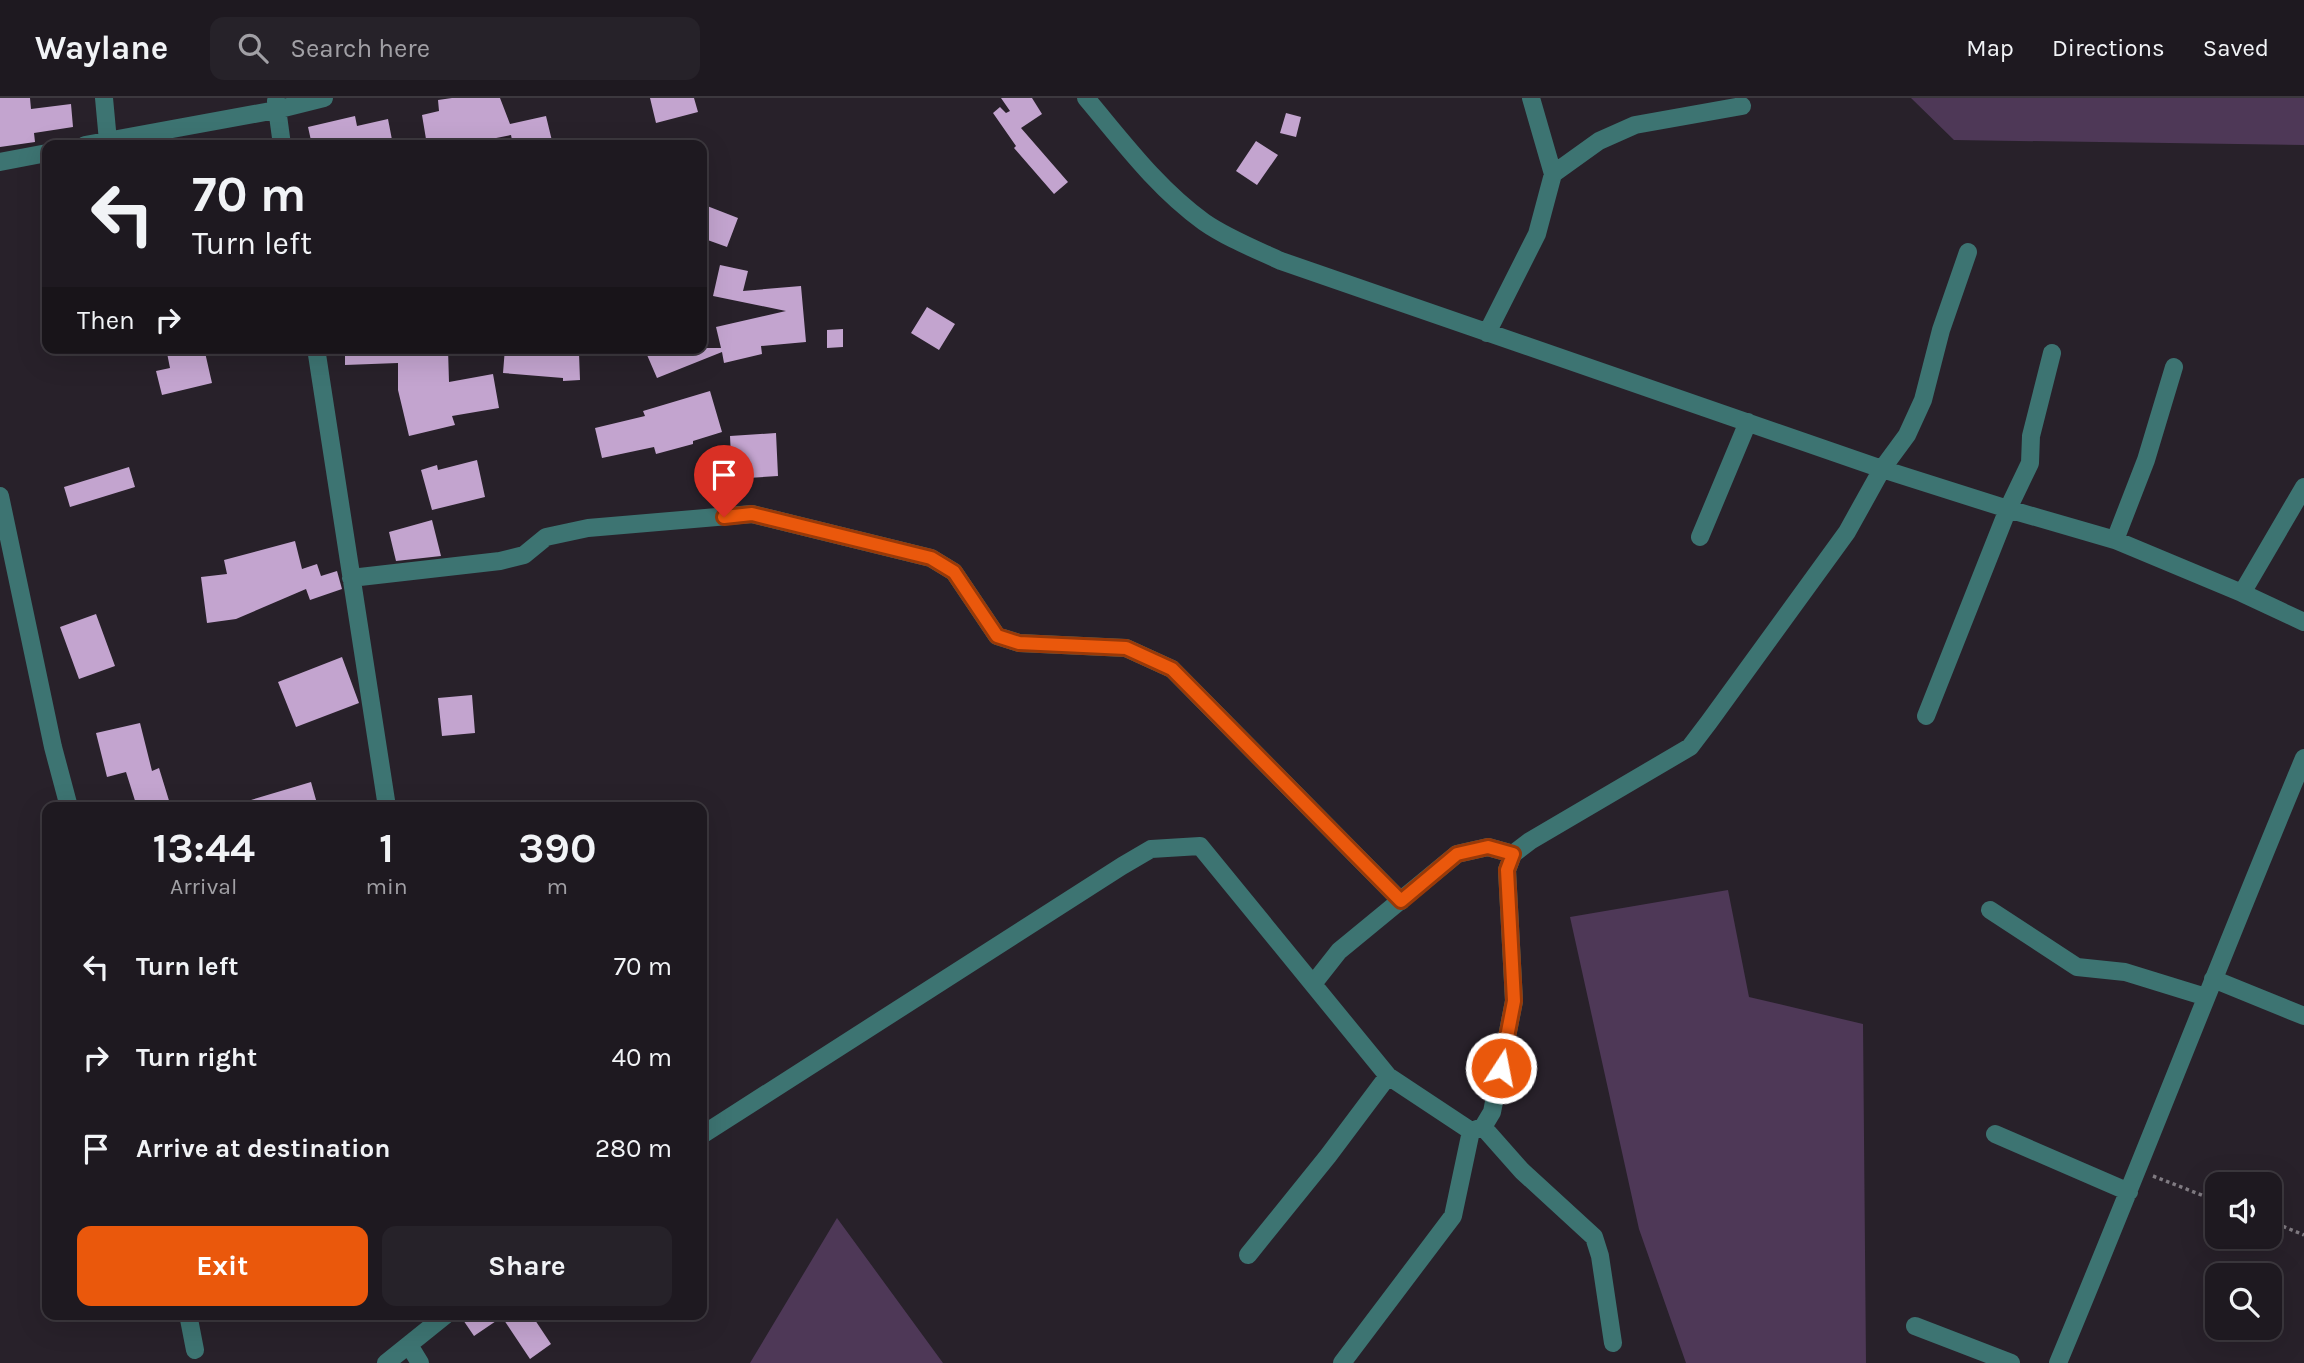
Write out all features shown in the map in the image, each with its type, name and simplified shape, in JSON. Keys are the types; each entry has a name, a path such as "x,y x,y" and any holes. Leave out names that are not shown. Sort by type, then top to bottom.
{"street":[{"path":"104,98 108,140"},
{"path":"113,140 276,104 324,98"},
{"path":"1086,98 1169,194 1206,223 1281,261 1882,469 2115,540 2304,622"},
{"path":"1487,333 1537,234 1553,174 1533,99"},
{"path":"276,104 281,140"},
{"path":"1553,174 1599,141 1635,125 1742,106"},
{"path":"0,162 42,154"},
{"path":"1342,1363 1453,1216 1477,1129 1492,1112 1514,1001 1507,870 1513,854 1530,841 1690,747 1847,532 1882,469 1907,435 1923,400 1941,330 1968,252"},
{"path":"1926,716 2008,509 2030,463 2031,436 2052,353"},
{"path":"317,354 386,802"},
{"path":"2115,540 2146,460 2174,367"},
{"path":"1700,537 1748,422"},
{"path":"2242,593 2304,487"},
{"path":"0,496 53,747 68,802"},
{"path":"351,578 500,561 524,555 546,537 588,528 752,514 931,558 954,572 997,636 1019,643 1126,648 1172,669 1401,901"},
{"path":"2058,1363 2304,758"},
{"path":"707,1132 1099,879 1151,849 1200,846 1388,1076 1477,1129 1594,1237 1600,1256 1613,1343"},
{"path":"1313,984 1339,951 1457,854 1488,847 1513,854"},
{"path":"1990,910 2077,967 2125,972 2206,997"},
{"path":"2213,979 2304,1017"},
{"path":"1248,1255 1388,1076"},
{"path":"1995,1134 2129,1192"},
{"path":"189,1320 195,1350"},
{"path":"386,1363 440,1320"},
{"path":"1915,1326 2011,1363"},
{"path":"409,1345 420,1363"}],"path":[{"path":"2138,1170 2205,1196"},
{"path":"2282,1226 2304,1235"}],"shaded area":[{"path":"1911,98 2304,98 2304,145 1954,140"},
{"path":"1728,890 1749,997 1863,1024 1866,1363 1686,1363 1639,1229 1570,917"},
{"path":"837,1218 943,1363 750,1363"}],"building":[{"path":"0,98 30,98 31,109 71,104 73,127 34,133 35,142 0,147"},
{"path":"500,98 510,124 546,116 552,140 512,140 511,135 486,140 426,140 422,115 439,111 438,100"},
{"path":"650,98 694,98 698,112 656,123"},
{"path":"1001,98 1032,98 1042,114 1021,128 1068,182 1054,194 1014,148 1016,146 993,113 1000,107 1006,113 1010,111"},
{"path":"1286,113 1301,117 1296,137 1280,133"},
{"path":"355,116 357,126 388,119 392,140 311,140 308,127"},
{"path":"1256,141 1278,155 1257,185 1236,171"},
{"path":"707,206 738,218 727,247 707,240"},
{"path":"720,265 748,271 743,291 801,286 806,342 761,346 762,354 724,363 722,352 657,378 647,354 707,354 707,348 721,348 716,327 786,311 713,296"},
{"path":"927,307 955,324 939,350 911,333"},
{"path":"843,329 843,347 827,348 827,330"},
{"path":"167,354 205,354 212,383 162,395 156,371 170,368"},
{"path":"345,354 448,354 449,382 493,374 499,408 452,416 455,425 409,436 398,390 398,363 345,365"},
{"path":"505,354 579,354 580,380 563,381 563,378 503,373"},
{"path":"710,391 722,432 693,441 693,444 656,454 654,447 602,458 595,428 645,416 643,411"},
{"path":"776,433 778,476 732,479 730,436"},
{"path":"477,460 485,497 432,510 421,470 437,465 438,470"},
{"path":"129,467 135,487 70,507 64,487"},
{"path":"432,520 441,556 396,561 389,532"},
{"path":"295,541 302,569 317,564 321,576 337,571 342,589 310,600 306,589 236,619 207,623 201,577 227,574 224,560"},
{"path":"96,614 115,666 79,679 60,627"},
{"path":"342,657 359,703 296,727 278,682"},
{"path":"472,695 475,733 442,736 438,698"},
{"path":"140,723 152,771 159,768 169,802 135,802 126,772 107,777 96,733"},
{"path":"311,782 317,802 244,802"},
{"path":"463,1320 498,1320 474,1336"},
{"path":"504,1320 535,1320 551,1344 530,1359"}],"route":[{"path":"724,517 752,514 931,558 954,572 997,636 1019,643 1126,648 1172,669 1401,901 1457,854 1488,847 1513,854 1507,870 1514,1001 1501,1068"}]}
